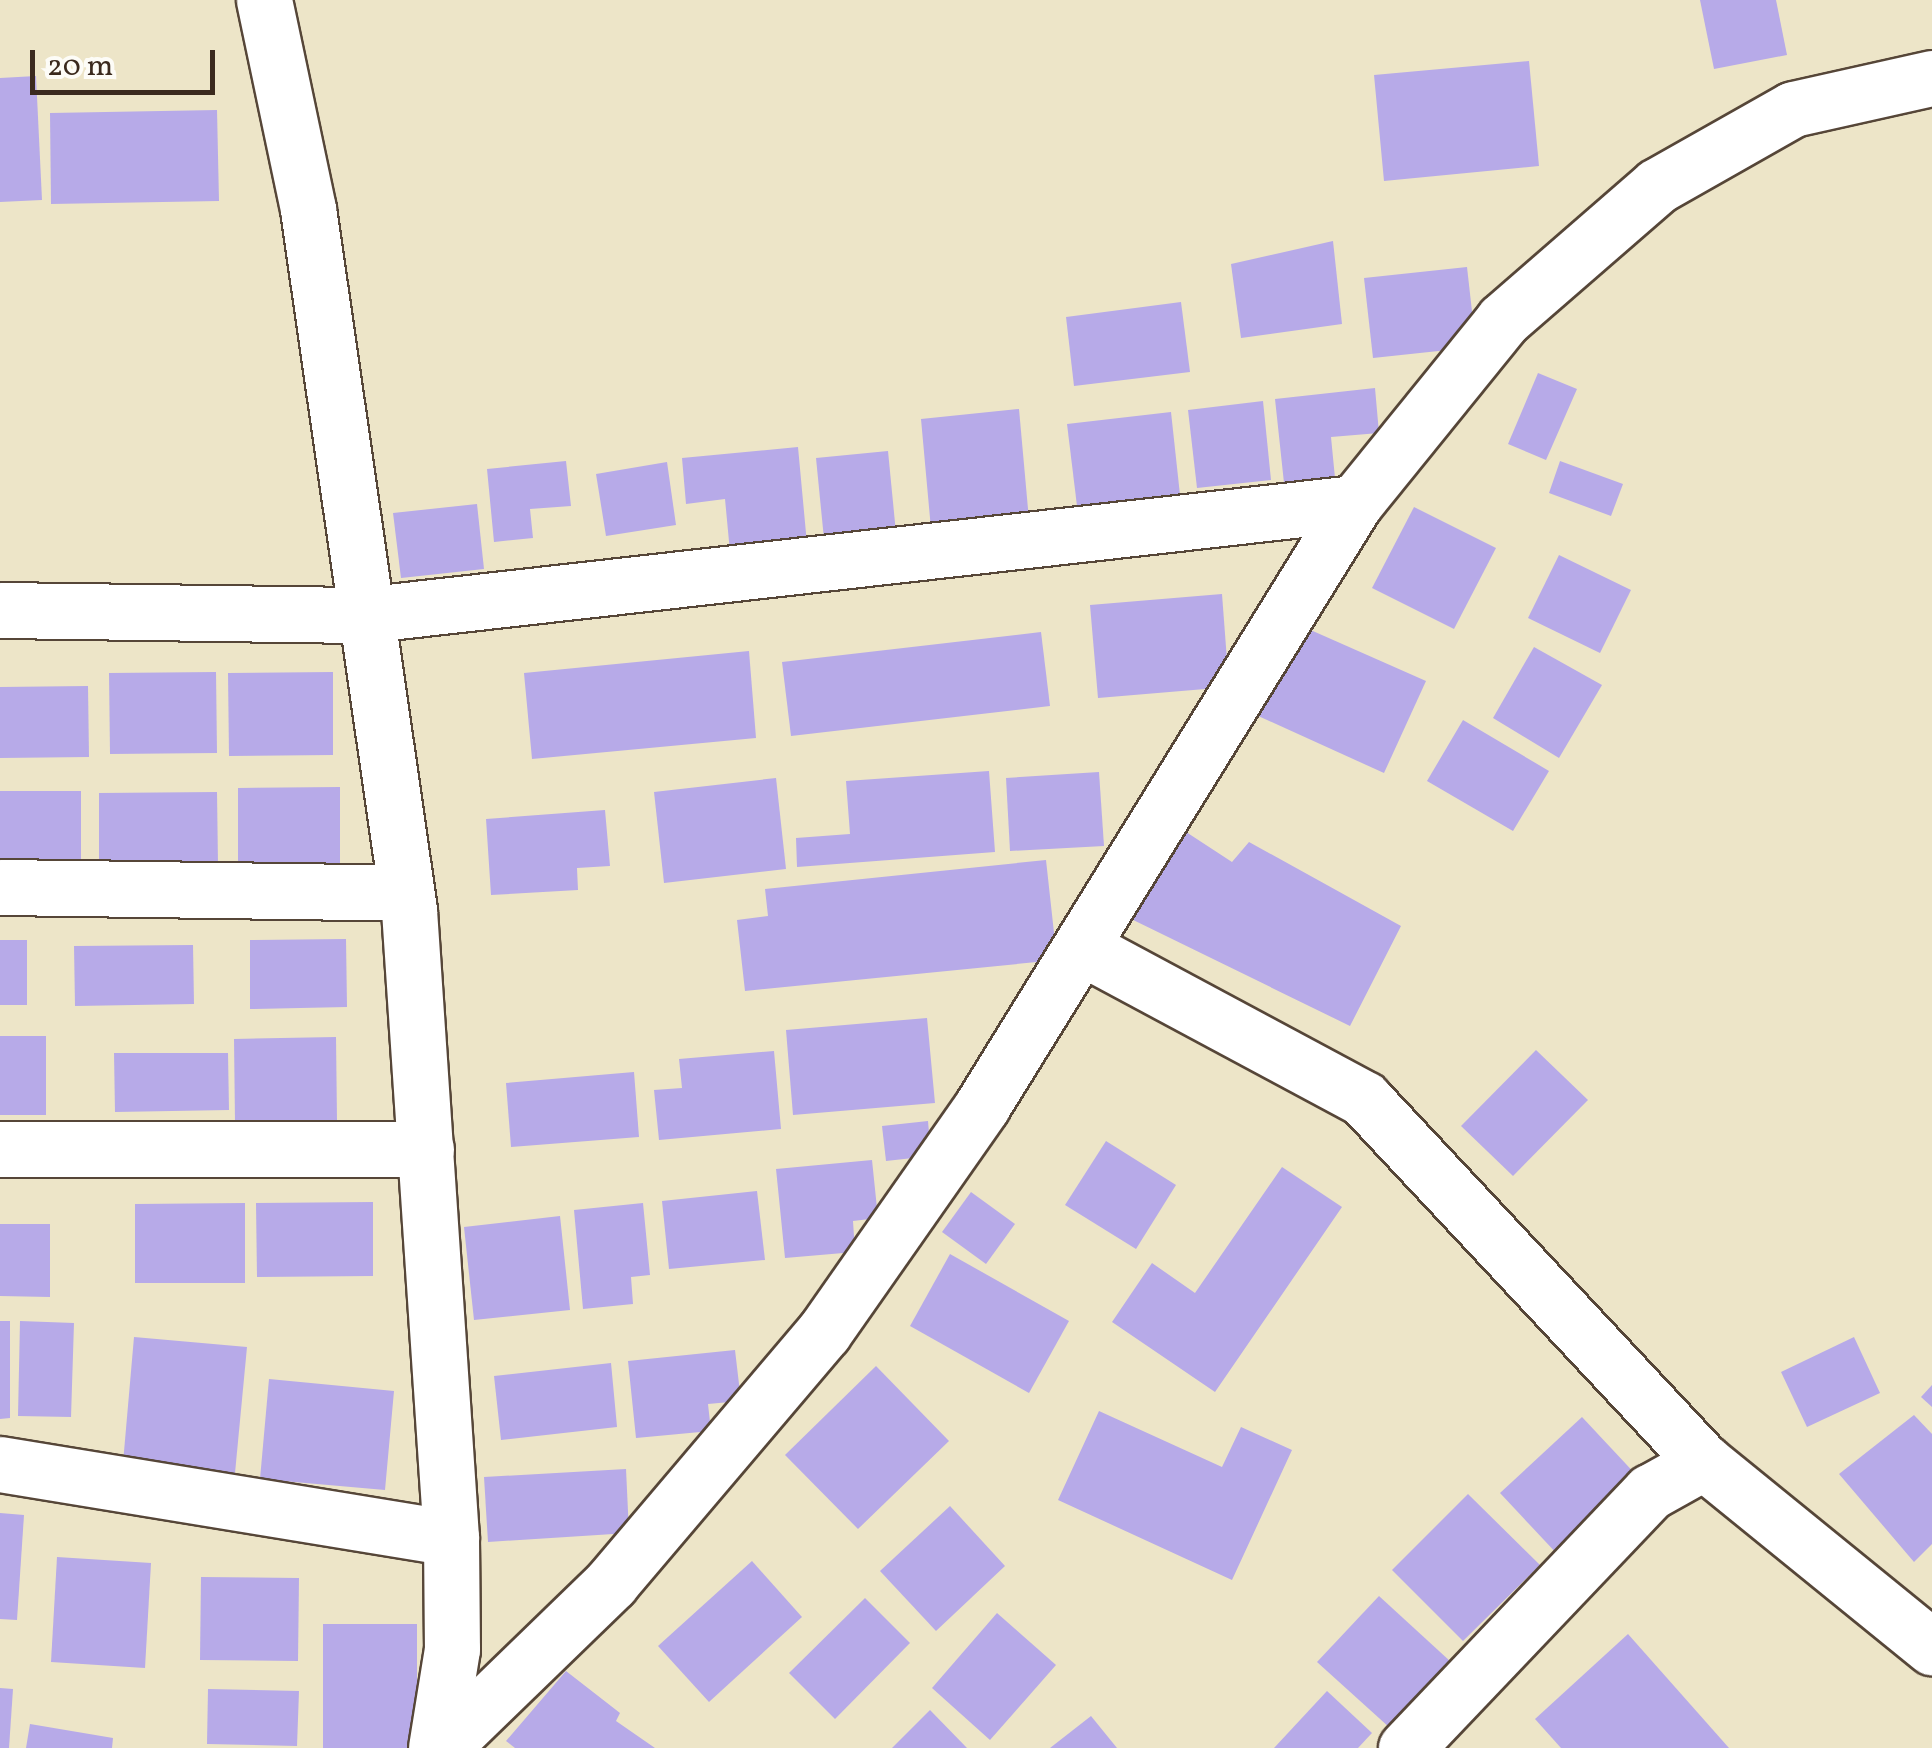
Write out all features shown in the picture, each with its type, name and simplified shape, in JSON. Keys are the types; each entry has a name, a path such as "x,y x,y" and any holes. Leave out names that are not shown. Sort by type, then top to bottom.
{"street":[{"path":"264,0 308,208 362,615 406,894 450,1538 452,1650 439,1748"},
{"path":"439,1748 611,1583 824,1332 982,1106 1355,503 1503,320 1657,186 1793,110 1932,78"},
{"path":"0,610 362,615 1355,503"},
{"path":"0,887 406,894"},
{"path":"1080,947 1364,1099 1704,1462 1932,1647"},
{"path":"0,1149 426,1149"},
{"path":"1406,1748 1650,1492 1704,1462"},
{"path":"0,1464 450,1538"}],"building":[{"path":"1700,0 1776,0 1787,55 1714,69"},
{"path":"1529,61 1539,166 1384,181 1374,75"},
{"path":"36,76 42,200 0,202 0,78"},
{"path":"217,110 219,201 51,204 50,113"},
{"path":"1333,241 1342,324 1241,338 1231,264"},
{"path":"1467,267 1476,347 1373,358 1364,278"},
{"path":"1181,302 1190,372 1074,386 1066,317"},
{"path":"1538,373 1577,389 1546,460 1508,444"},
{"path":"1375,388 1379,433 1331,437 1335,478 1284,483 1275,399"},
{"path":"1263,401 1271,480 1197,488 1188,410"},
{"path":"1019,409 1029,520 931,529 921,419"},
{"path":"1171,412 1180,495 1077,506 1067,424"},
{"path":"798,447 807,544 730,552 725,499 686,504 682,458"},
{"path":"888,451 896,533 824,539 816,458"},
{"path":"566,461 571,506 530,509 533,538 494,542 487,469"},
{"path":"1560,461 1623,484 1611,516 1549,493"},
{"path":"667,462 676,525 606,536 596,474"},
{"path":"477,504 484,569 401,578 393,513"},
{"path":"1414,507 1496,548 1454,629 1372,588"},
{"path":"1559,555 1631,590 1600,653 1528,618"},
{"path":"1222,594 1229,687 1098,698 1090,605"},
{"path":"1297,624 1426,681 1384,773 1256,715"},
{"path":"1041,632 1050,706 791,736 782,662"},
{"path":"1534,647 1602,685 1559,758 1493,718"},
{"path":"749,651 756,738 532,759 524,673"},
{"path":"216,672 217,753 110,754 109,673"},
{"path":"333,672 333,755 229,756 228,673"},
{"path":"88,686 89,757 0,758 0,687"},
{"path":"1463,720 1549,771 1513,831 1427,781"},
{"path":"989,771 995,852 797,867 796,838 850,834 846,781"},
{"path":"1099,772 1104,846 1010,851 1006,778"},
{"path":"776,778 786,869 664,883 654,792"},
{"path":"340,787 340,867 238,869 238,788"},
{"path":"0,791 81,791 81,873 0,873"},
{"path":"217,792 218,865 99,866 99,793"},
{"path":"605,810 610,866 577,868 578,890 491,895 486,819"},
{"path":"1180,828 1232,862 1249,842 1401,926 1350,1026 1123,915"},
{"path":"1046,860 1057,960 745,991 737,920 768,916 765,889"},
{"path":"346,939 347,1007 250,1009 250,940"},
{"path":"0,940 27,940 27,1005 0,1005"},
{"path":"193,945 194,1004 75,1006 74,946"},
{"path":"927,1018 935,1103 793,1115 786,1030"},
{"path":"0,1036 46,1036 46,1115 0,1115"},
{"path":"336,1037 337,1121 235,1122 234,1039"},
{"path":"1536,1050 1588,1100 1513,1176 1461,1126"},
{"path":"774,1051 781,1129 659,1140 654,1090 682,1088 679,1059"},
{"path":"114,1053 228,1053 229,1110 115,1112"},
{"path":"634,1072 639,1137 511,1147 506,1083"},
{"path":"928,1121 931,1156 886,1161 882,1126"},
{"path":"1106,1141 1176,1185 1136,1249 1065,1205"},
{"path":"872,1160 878,1218 853,1221 855,1252 785,1258 776,1169"},
{"path":"1282,1167 1342,1207 1215,1392 1112,1322 1152,1263 1195,1293"},
{"path":"757,1191 765,1260 669,1269 662,1201"},
{"path":"971,1192 1015,1224 986,1264 942,1232"},
{"path":"373,1202 373,1276 257,1277 256,1203"},
{"path":"245,1203 245,1283 135,1283 135,1204"},
{"path":"643,1203 650,1275 631,1277 633,1304 583,1309 574,1210"},
{"path":"560,1216 570,1310 474,1320 464,1227"},
{"path":"0,1224 50,1224 50,1297 0,1296"},
{"path":"950,1254 1069,1321 1029,1393 910,1326"},
{"path":"0,1321 10,1321 10,1418 0,1419"},
{"path":"20,1321 74,1323 71,1417 18,1416"},
{"path":"134,1337 247,1347 235,1473 123,1463"},
{"path":"1854,1337 1880,1393 1807,1427 1781,1372"},
{"path":"735,1350 741,1401 708,1404 711,1431 636,1438 628,1361"},
{"path":"611,1363 617,1427 501,1440 494,1376"},
{"path":"876,1366 949,1441 858,1529 785,1455"},
{"path":"269,1379 394,1391 385,1490 260,1479"},
{"path":"1932,1385 1932,1407 1921,1397"},
{"path":"1099,1411 1222,1467 1241,1427 1292,1450 1232,1580 1058,1500"},
{"path":"1914,1415 1932,1434 1932,1544 1914,1562 1839,1474"},
{"path":"1582,1417 1640,1479 1559,1556 1500,1493"},
{"path":"626,1469 629,1533 488,1542 484,1477"},
{"path":"1468,1494 1540,1565 1463,1641 1392,1570"},
{"path":"950,1506 1005,1566 936,1631 880,1571"},
{"path":"0,1513 24,1515 17,1620 0,1619"},
{"path":"57,1557 151,1563 145,1668 51,1662"},
{"path":"752,1561 802,1617 709,1702 658,1646"},
{"path":"201,1577 299,1578 298,1661 200,1660"},
{"path":"1379,1596 1451,1662 1390,1728 1317,1662"},
{"path":"865,1598 910,1643 835,1719 789,1673"},
{"path":"997,1613 1056,1665 990,1740 932,1688"},
{"path":"323,1624 417,1624 417,1748 323,1748"},
{"path":"1628,1634 1729,1748 1561,1748 1535,1719"},
{"path":"566,1671 620,1713 616,1721 655,1748 515,1748 506,1741"},
{"path":"0,1688 13,1689 9,1748 0,1748"},
{"path":"208,1689 299,1691 297,1746 207,1744"},
{"path":"1327,1691 1372,1733 1358,1748 1274,1748"},
{"path":"930,1710 967,1748 892,1748"},
{"path":"1091,1716 1117,1748 1050,1748"},
{"path":"30,1724 113,1738 112,1748 26,1748"}]}
